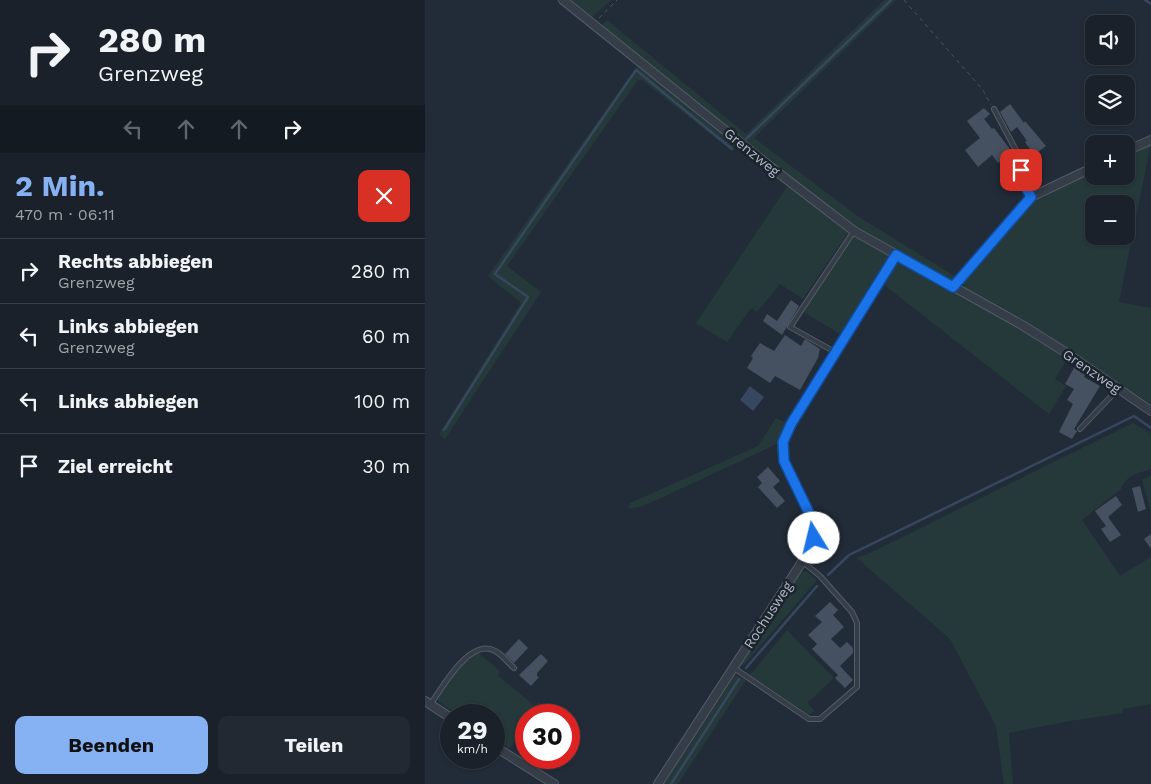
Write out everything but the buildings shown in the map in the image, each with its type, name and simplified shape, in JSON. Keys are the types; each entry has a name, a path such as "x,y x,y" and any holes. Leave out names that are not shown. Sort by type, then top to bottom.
{"street":[{"name":"Grenzweg","path":"563,0 772,168 853,230 1022,325 1065,352 1151,412"},
{"path":"1135,147 1151,140"},
{"path":"953,287 1031,197 1085,171"},
{"name":"Rochusweg","path":"658,784 811,548 814,528 807,507 784,461 783,442 791,424 896,255"},
{"path":"427,706 440,712"},
{"path":"505,753 554,784"}],"lane":[{"path":"994,110 1019,156 1024,184 1031,197"},
{"path":"836,352 789,327 853,230"},
{"path":"1080,429 1118,389"},
{"path":"734,668 814,720 820,719 857,687 857,623 853,612 803,562"},
{"path":"427,706 459,665 472,652 490,649 498,652 514,668"}],"path":[{"path":"593,24 617,0"},
{"path":"903,0 983,90 994,110"}],"green space":[{"path":"566,0 611,0 590,19"},
{"path":"884,0 896,0 754,138 859,217 956,277 948,281 855,228 600,27 607,20 746,134"},
{"path":"637,66 736,144 731,150 642,80 638,80 507,266 541,292 445,439 439,434 521,303 488,276"},
{"path":"1151,143 1135,222 1135,195 1085,195 1085,245 1130,245 1119,302 1151,308 1151,404 1018,317 964,289 964,280 1034,201 1085,176 1085,185 1135,185 1135,151"},
{"path":"788,185 849,231 803,299 780,284 757,312 751,308 727,342 696,323"},
{"path":"855,233 889,253 892,259 842,335 802,311"},
{"path":"904,262 1020,328 1063,356 1064,364 1055,379 1066,386 1049,414 883,284 897,264"},
{"path":"776,418 788,424 781,442 661,498 640,507 628,509 630,503 758,446"},
{"path":"1133,423 1151,434 1151,469 1130,478 1123,484 1121,489 1082,520 1120,576 1151,557 1151,704 1123,709 1123,713 1009,733 1013,784 1004,784 996,726 950,639 857,558"},
{"path":"1151,476 1151,513 1142,479"},
{"path":"801,572 807,572 817,580 743,666 741,664"},
{"path":"787,630 834,678 807,703 815,711 809,715 750,675"},
{"path":"477,652 500,671 498,676 533,704 515,704 515,741 510,748 505,745 505,704 442,704 438,701 439,696 461,666"},
{"path":"735,675 746,680 678,784 664,784"}],"water":[{"path":"750,386 764,397 753,411 740,400"}],"waterway":[{"path":"746,139 891,0"},
{"path":"1145,0 1151,4"},
{"path":"444,430 528,297 495,274 636,70 732,149"},
{"path":"828,575 849,555 1134,416 1151,428"},
{"path":"746,668 817,586"},
{"path":"671,784 739,679"}],"route":[{"path":"814,538 812,519 784,461 783,442 791,424 896,255 953,287 1031,197 1024,184 1021,170"}]}
